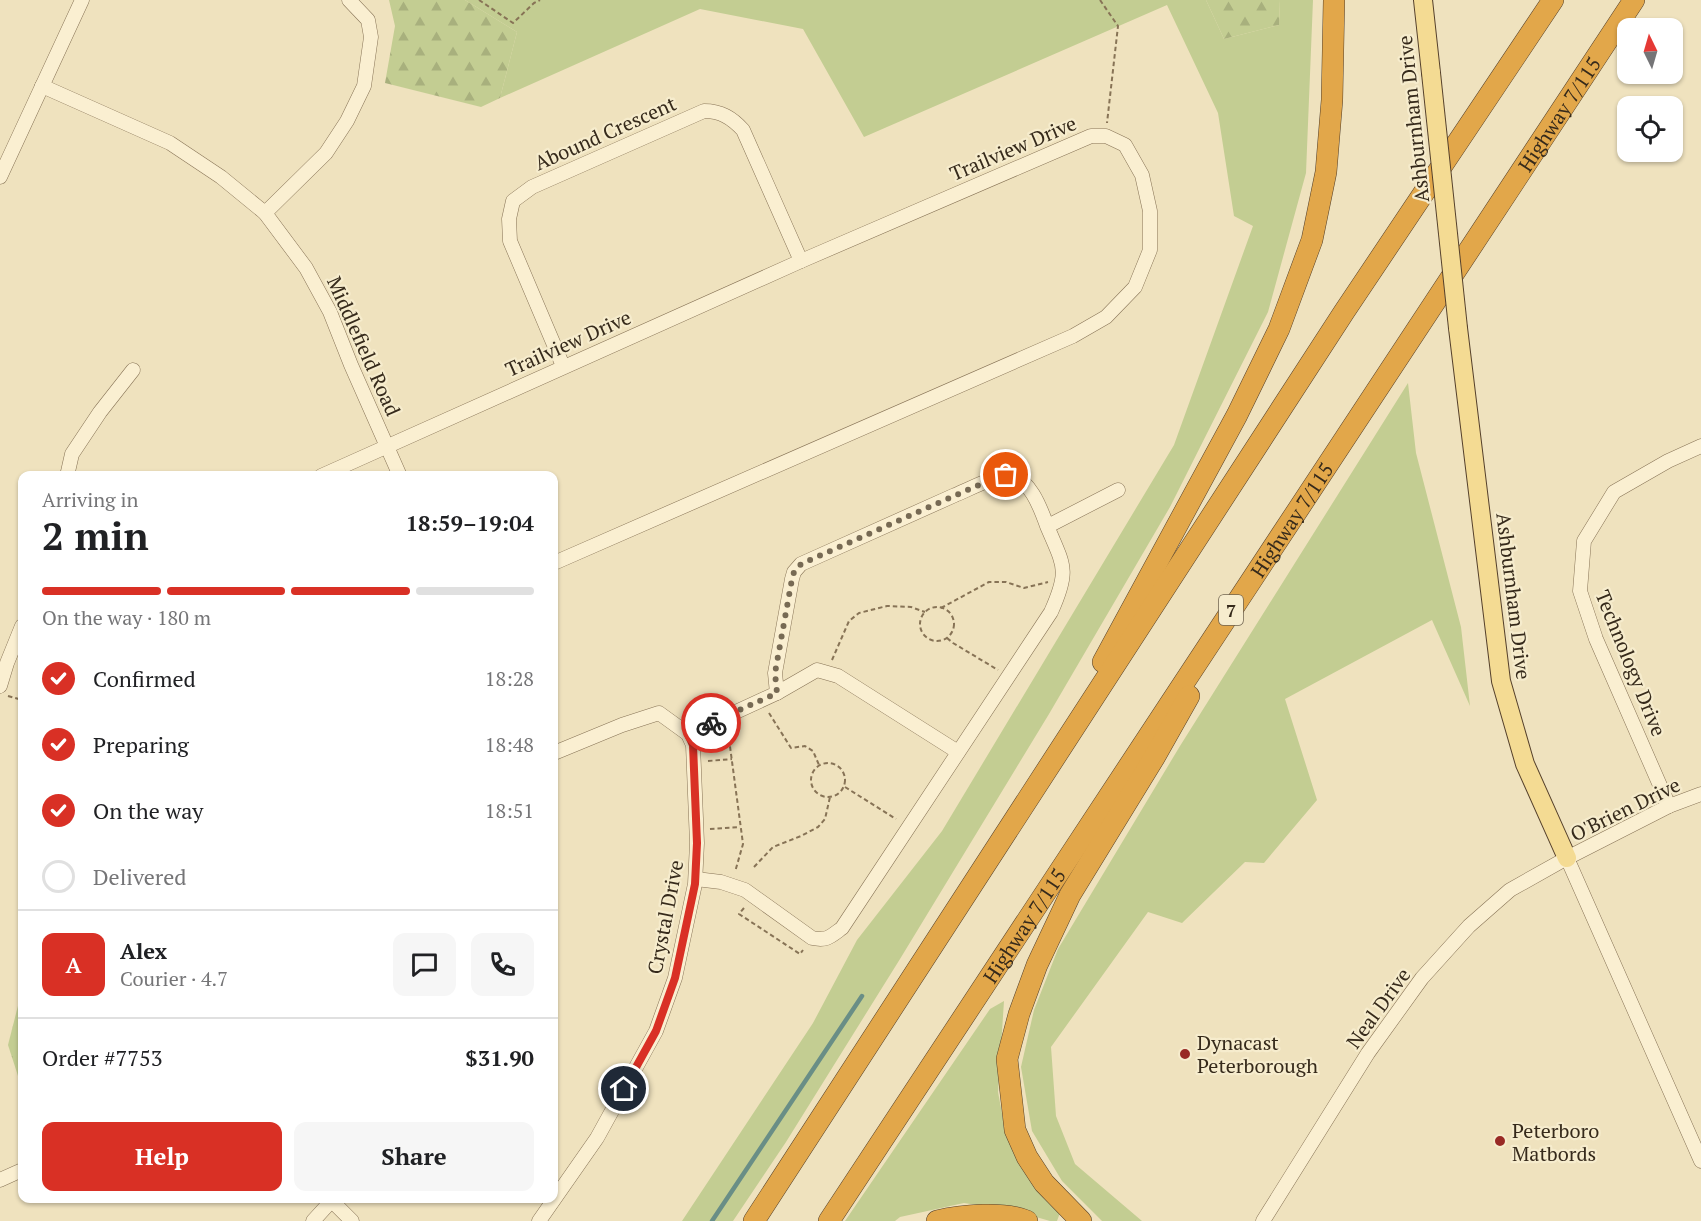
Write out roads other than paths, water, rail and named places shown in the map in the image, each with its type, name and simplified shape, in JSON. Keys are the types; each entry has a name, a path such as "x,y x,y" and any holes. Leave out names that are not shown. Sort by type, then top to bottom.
{"highway":[{"path":"986,866 1019,792 1100,667 1238,415 1279,329 1312,240 1326,172 1332,100 1334,0"},
{"path":"754,1221 1344,312 1553,0"},
{"name":"Highway 7/115","path":"829,1221 1634,0"},
{"path":"1081,1221 1044,1183 1027,1157 1015,1130 1006,1059 1018,1014 1037,965 1070,895 1203,673 1217,630"},
{"path":"938,1221 953,1217 989,1215 1027,1221"}],"main road":[{"name":"Ashburnham Drive","path":"1423,0 1458,328 1501,681 1525,764 1567,858"}],"street":[{"path":"0,177 82,0"},
{"path":"265,213 326,153 364,86 371,37 368,20 349,0"},
{"name":"Middlefield Road","path":"42,86 170,143 221,177 265,213 306,268 330,312 398,471"},
{"name":"Abound Crescent","path":"563,366 510,241 509,219 513,201 543,182 704,111 716,111 732,119 743,130 801,261"},
{"name":"Trailview Drive","path":"333,471 563,366 1091,136 1106,136 1125,145 1142,175 1150,211 1150,250 1135,287 1106,317 1073,336 558,560"},
{"path":"68,471 72,454 100,412 133,370"},
{"name":"Technology Drive","path":"1670,806 1596,639 1580,591 1584,541 1614,492 1668,461 1701,446"},
{"path":"696,879 721,882 745,890 812,938 827,939 842,928 1052,612 1061,590 1064,573 1062,560 1038,504 1027,487 1019,480 1006,475 801,564 794,572 792,579 775,673 777,693"},
{"path":"1048,526 1118,490"},
{"path":"0,686 18,636"},
{"path":"558,751 622,724 659,713 688,734 763,700 817,670 838,676 958,752"},
{"name":"Crystal Drive","path":"558,1193 597,1137 656,1031 675,978 696,879 697,830 693,745 688,734"},
{"name":"O'Brien Drive","path":"1567,858 1670,806 1701,794"},
{"name":"Ashburnham Drive","path":"1567,858 1701,1161"},
{"name":"Neal Drive","path":"1263,1221 1368,1053 1422,978 1469,926 1510,890 1567,858"},
{"path":"0,1180 18,1172"},
{"path":"313,1221 328,1203"},
{"path":"334,1203 352,1221"},
{"name":"Crystal Drive","path":"539,1221 551,1203"}],"waterway":[{"path":"712,1221 862,996"}],"place":[{"name":"Dynacast Peterborough","path":"1185,1054"},
{"name":"Peterboro Matbords","path":"1500,1141"}]}
